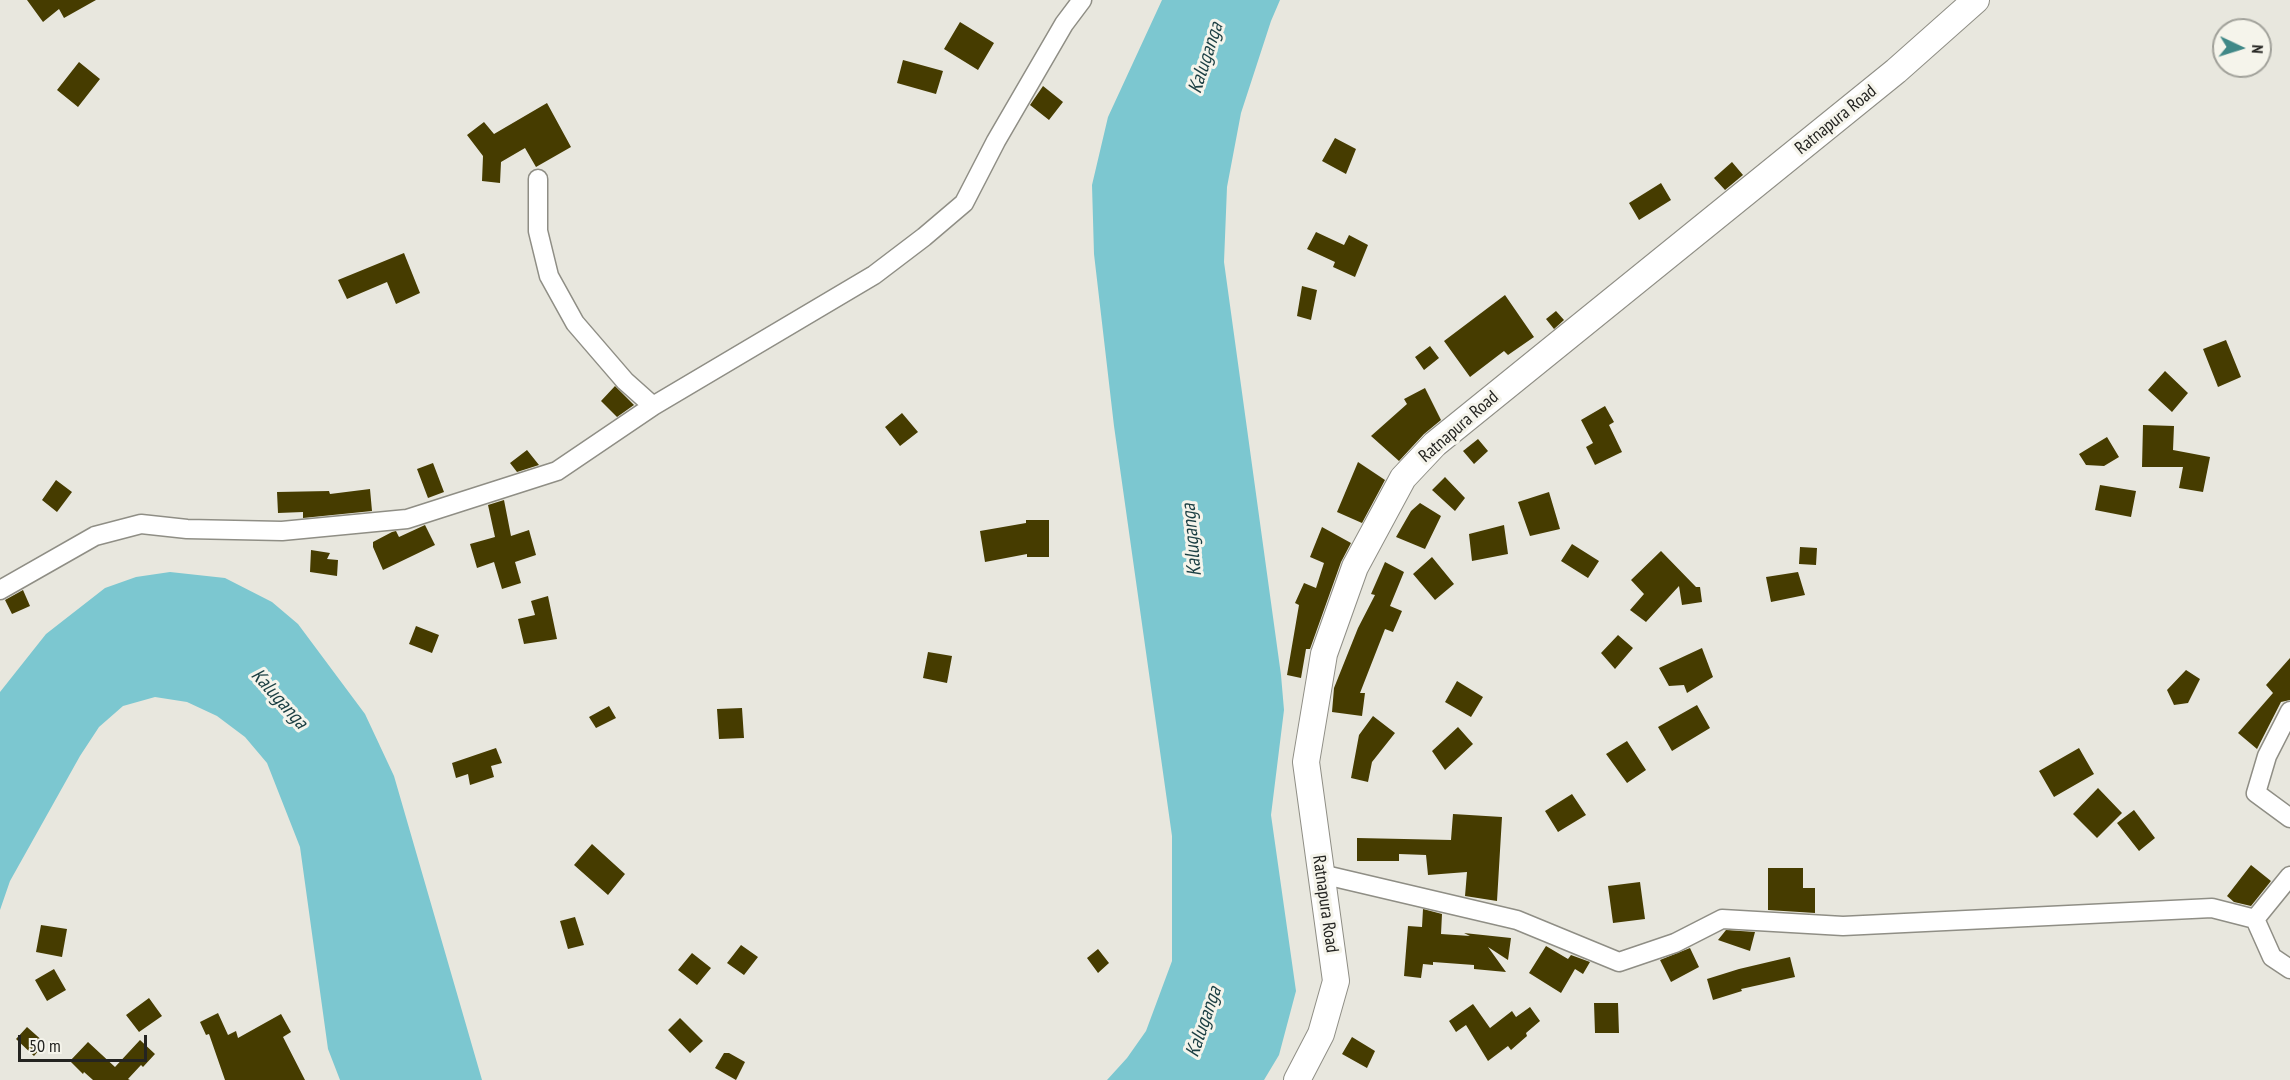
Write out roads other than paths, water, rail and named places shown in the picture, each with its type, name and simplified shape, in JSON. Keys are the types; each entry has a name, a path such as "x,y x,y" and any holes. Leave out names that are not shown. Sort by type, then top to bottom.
{"highway":[{"name":"Ratnapura Road","path":"1297,1080 1322,1034 1336,981 1306,762 1324,654 1355,567 1403,478 1435,444 1887,79 1976,0"}],"street":[{"path":"0,590 95,536 141,524 187,529 282,531 407,519 557,471 653,406 874,275 964,203 1007,122 1064,24 1082,0"},
{"path":"538,178 538,231 549,276 575,323 625,381 653,406"},
{"path":"2290,711 2267,756 2256,793 2290,818"},
{"path":"1321,874 1517,920 1619,962 1675,943 1722,919 1844,926 2212,908 2255,919"},
{"path":"2255,919 2290,876"},
{"path":"2255,919 2272,957 2290,969"}],"water":[{"name":"Kaluganga","path":"1162,0 1280,0 1241,113 1227,187 1224,262 1284,710 1271,815 1296,991 1279,1055 1264,1080 1107,1080 1127,1058 1146,1031 1172,961 1172,836 1114,426 1094,254 1092,185 1108,117"},
{"name":"Kaluganga","path":"170,572 225,578 272,602 298,624 365,714 394,776 482,1080 340,1080 328,1049 300,847 267,763 245,737 217,716 187,702 155,697 123,706 99,727 80,756 10,881 0,910 0,692 46,634 105,588 136,577"}]}
